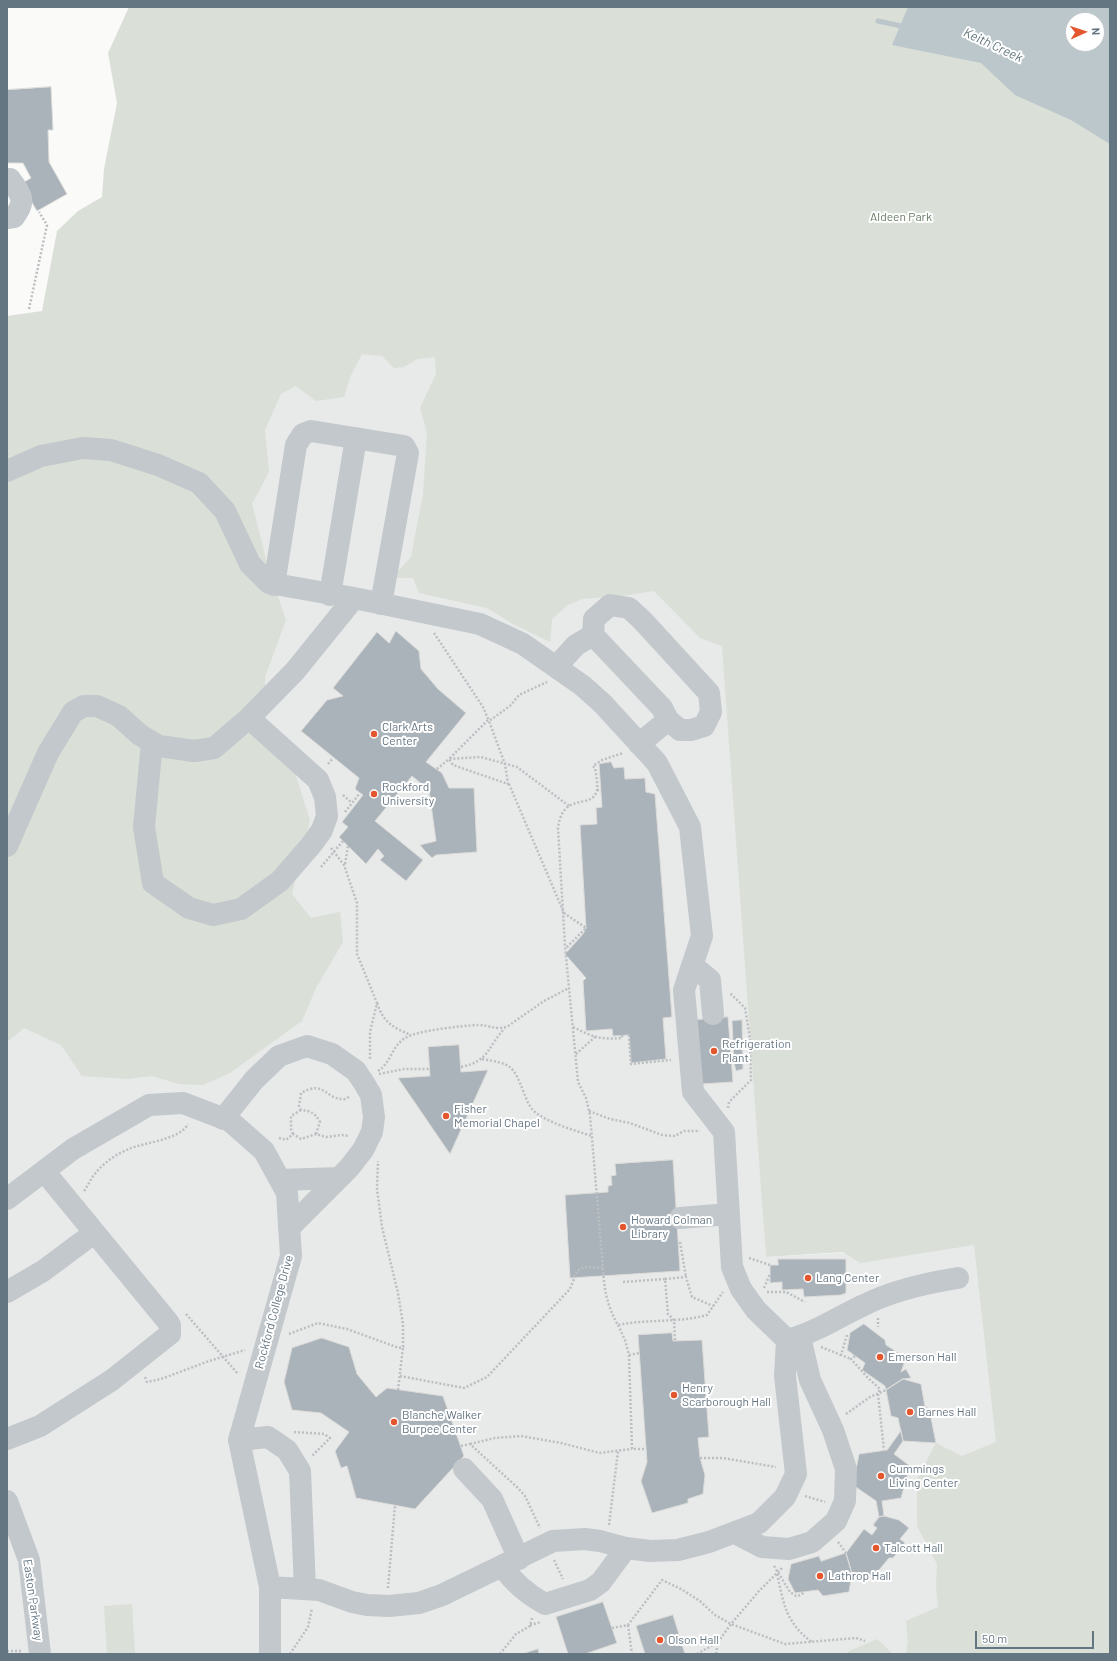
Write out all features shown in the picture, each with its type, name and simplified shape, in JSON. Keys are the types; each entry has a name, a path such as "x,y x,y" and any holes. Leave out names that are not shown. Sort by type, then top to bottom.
{"street":[{"path":"7,179 10,179 21,196 22,208 9,222"},
{"path":"274,584 296,445 303,434 311,431 404,446 408,453 381,604"},
{"path":"330,595 356,438"},
{"path":"7,471 41,456 83,448 111,450 158,465 199,483 225,511 250,564 269,583 330,595 354,598 480,624 523,644 583,686 603,704 657,763 690,827 702,936 684,990 693,1092 724,1132 732,1267 741,1289 756,1310 793,1339 833,1430 846,1469 845,1498 836,1522 812,1542 790,1548 762,1547 734,1533"},
{"path":"7,846 48,753 73,712 84,706 97,706 119,716 140,735 159,746 194,751 214,748 249,718 295,671 354,598"},
{"path":"610,605 629,608 642,620 708,693 711,712 704,726 691,730 680,730 668,720 662,708 593,635 594,619 610,605"},
{"path":"556,667 576,645 593,635"},
{"path":"152,742 144,828 153,884 189,908 213,915 240,909 280,881 308,868 312,844 322,830 327,816 325,797 318,780 249,718"},
{"path":"637,742 668,720"},
{"path":"692,965 710,980 713,1014"},
{"path":"223,1119 254,1080 279,1056 307,1046 332,1054 356,1071 371,1095 374,1116 372,1132 363,1150 289,1228"},
{"name":"Rockford College Drive","path":"7,1199 73,1149 149,1105 183,1103 230,1121 264,1151 287,1193 291,1256 239,1440 270,1587 270,1654"},
{"path":"7,1439 40,1426 112,1380 170,1334 170,1325 168,1322 44,1171"},
{"path":"280,1180 338,1178"},
{"path":"680,1218 729,1214"},
{"path":"7,1292 43,1271 94,1233"},
{"path":"793,1339 820,1329 879,1298 922,1284 958,1278"},
{"path":"270,1587 319,1590 367,1606 419,1603 442,1595 554,1541 585,1539 600,1540 626,1548 678,1550 704,1544 759,1523 785,1497 796,1474 785,1376 793,1339"},
{"path":"239,1440 268,1437 287,1450 300,1471 304,1589"},
{"path":"464,1469 492,1499 511,1562 521,1586 545,1604 590,1590 601,1582 626,1548"},
{"name":"Easton Parkway","path":"7,1501 29,1560 40,1654"}],"path":[{"path":"30,309 47,225 35,206"},
{"path":"433,631 483,707 504,764 508,784 564,913 586,928 566,948"},
{"path":"437,769 488,720 510,706 520,695 552,679 556,667"},
{"path":"632,1450 628,1355 625,1340 609,1309 604,1288 589,1111 586,1098 578,1082 569,988 558,828 559,818 562,812 573,802 584,802 592,798 597,790 595,768 593,766 602,760 626,752 637,742"},
{"path":"449,759 481,757 517,767 569,806"},
{"path":"449,759 454,765 508,784"},
{"path":"597,790 602,790"},
{"path":"308,868 333,852 343,841"},
{"path":"344,865 348,846"},
{"path":"333,852 344,865 357,904 357,954 381,1014 391,1026 411,1035"},
{"path":"430,1069 404,1069 372,1075 384,1067 393,1048 411,1035 480,1025 501,1029 549,998 569,988"},
{"path":"589,1111 610,1119 630,1123 662,1135 674,1136 684,1131 724,1132 729,1102 751,1080 750,1038 745,1008 725,988"},
{"path":"370,1060 370,1032 377,1003"},
{"path":"461,1067 472,1065 482,1059 507,1026"},
{"path":"573,1027 604,1039 622,1038 622,1035"},
{"path":"629,1035 631,1064 657,1061"},
{"path":"576,1054 596,1037"},
{"path":"482,1059 502,1062 515,1070 526,1100 533,1110 545,1119 592,1136"},
{"path":"301,1110 299,1106 299,1098 301,1093 306,1090 317,1088 322,1089 336,1099 346,1099 352,1094"},
{"path":"71,1205 88,1186 94,1175 111,1159 128,1149 168,1138 184,1130 188,1125 191,1106"},
{"path":"316,1134 320,1122 316,1114 310,1111 301,1110 291,1116 291,1129 293,1134 301,1139 316,1134 326,1137 342,1134 355,1137"},
{"path":"274,1135 286,1140 293,1134"},
{"path":"378,1155 377,1189 382,1227 398,1292 403,1324 403,1347 398,1390"},
{"path":"680,1242 686,1277 692,1297 713,1306"},
{"path":"400,1376 464,1388 487,1377 570,1289 577,1271 584,1267 603,1268"},
{"path":"770,1274 762,1292 786,1292 805,1302"},
{"path":"623,1282 686,1277"},
{"path":"664,1279 668,1314 674,1320 676,1341"},
{"path":"618,1324 638,1321 690,1320 707,1315 723,1292 739,1283"},
{"path":"145,1376 147,1382 161,1379 209,1360 276,1341 301,1328 318,1323 347,1330 399,1348 403,1347"},
{"path":"848,1330 841,1354 851,1359 868,1378 880,1388 878,1394 884,1450"},
{"path":"628,1355 639,1353"},
{"path":"851,1359 855,1356"},
{"path":"288,1431 324,1434 330,1438 308,1459"},
{"path":"461,1446 495,1438 522,1436 560,1443 600,1453 646,1449"},
{"path":"470,1444 506,1475 525,1496 572,1596"},
{"path":"610,1521 618,1451"},
{"path":"387,1606 395,1505"},
{"path":"697,1654 718,1642 758,1591 778,1574 787,1559 790,1548"},
{"path":"778,1574 790,1592 796,1596 801,1595 805,1591"},
{"path":"778,1574 786,1613 803,1635 813,1642"},
{"path":"632,1654 628,1626 662,1580 681,1589 700,1601 715,1615 731,1624 785,1644 856,1638 865,1641"},
{"path":"500,1654 516,1634 530,1626 539,1600"},
{"path":"612,1628 628,1626"},
{"path":"716,1654 718,1642"}],"shaded area":[{"name":"Rockford University","path":"716,314 766,1257 1110,1237 1110,1654 7,1654 7,351"}],"green space":[{"name":"Aldeen Park","path":"129,7 1110,7 1110,1654 906,1654 908,1641 906,1621 938,1607 936,1587 937,1564 917,1526 917,1479 936,1443 962,1456 996,1442 974,1245 860,1263 843,1252 766,1257 722,646 700,638 654,591 623,596 582,599 568,605 552,619 550,642 513,624 487,608 419,593 413,578 392,578 411,557 423,494 427,433 420,408 436,374 435,357 417,359 404,367 394,368 382,356 362,354 351,375 344,397 316,401 296,386 281,394 265,430 269,472 252,504 268,567 286,620 265,677 265,720 294,770 310,820 292,894 311,918 340,912 343,942 316,988 302,1021 230,1073 203,1085 179,1084 152,1076 128,1079 82,1076 61,1045 24,1028 7,1042 7,316 42,311 57,231 78,211 102,197 104,169 117,103 108,53"},
{"path":"132,1604 135,1654 107,1654 104,1606"},
{"path":"877,1639 893,1654 846,1654 849,1651"}],"water":[{"path":"908,7 1110,7 1110,144 1071,120 1015,95 981,63 892,45"}],"building":[{"path":"51,87 53,130 48,130 49,162 67,194 37,211 21,184 31,178 23,163 7,163 7,90"},
{"path":"396,631 419,651 421,669 438,689 466,713 426,762 442,773 449,788 474,788 477,852 436,855 432,858 425,851 420,845 436,841 429,790 412,776 375,821 423,860 406,881 380,860 384,856 378,849 366,864 339,837 348,827 342,822 363,795 355,789 359,778 301,731 327,700 343,696 333,688 377,632 389,643"},
{"path":"611,762 614,768 624,767 625,779 645,778 646,792 655,794 672,1017 663,1018 666,1059 631,1063 629,1035 613,1036 612,1029 586,1031 583,981 586,978 565,954 583,934 586,928 580,825 597,824 596,808 602,807 599,764"},
{"name":"Refrigeration Plant","path":"728,1017 733,1082 700,1084 695,1020"},
{"path":"742,1020 743,1069 736,1071 734,1063 732,1021"},
{"name":"Fisher Memorial Chapel","path":"459,1045 461,1072 488,1070 450,1154 398,1078 430,1076 428,1047"},
{"path":"673,1160 680,1271 570,1278 565,1195 608,1192 608,1186 612,1185 611,1176 616,1175 615,1164"},
{"name":"Lang Center","path":"778,1259 846,1259 846,1293 841,1295 804,1297 803,1289 782,1290 782,1282 770,1283 770,1265 778,1265"},
{"name":"Emerson Hall","path":"864,1324 885,1340 886,1345 906,1358 901,1372 906,1369 911,1378 903,1379 886,1390 885,1386 862,1370 865,1363 847,1350 850,1333"},
{"name":"Henry Scarborough Hall","path":"672,1333 673,1341 702,1340 709,1437 698,1438 700,1458 705,1475 703,1494 688,1499 688,1503 652,1513 641,1481 647,1462 638,1335"},
{"name":"Blanche Walker Burpee Center","path":"322,1338 349,1347 357,1374 376,1397 387,1388 443,1396 464,1456 415,1509 356,1498 347,1466 341,1468 335,1451 349,1432 321,1413 292,1410 284,1382 292,1348"},
{"name":"Barnes Hall","path":"903,1379 921,1384 925,1407 929,1408 936,1443 903,1441 898,1418 891,1416 886,1390"},
{"name":"Cummings Living Center","path":"901,1431 903,1441 894,1454 910,1466 901,1498 882,1501 884,1516 879,1517 876,1501 853,1485 859,1454 887,1450"},
{"name":"Talcott Hall","path":"884,1516 899,1520 909,1528 900,1539 905,1543 893,1558 889,1558 874,1576 862,1573 864,1577 856,1581 852,1574 846,1553 864,1529 872,1535 877,1528 873,1525 879,1517"},
{"name":"Lathrop Hall","path":"846,1553 852,1574 849,1592 823,1596 818,1590 795,1593 788,1579 791,1564 819,1556 821,1561"},
{"path":"603,1602 617,1643 585,1654 568,1654 556,1617"},
{"name":"Olson Hall","path":"673,1615 685,1654 645,1654 636,1626"},
{"path":"538,1649 539,1654 522,1654"}],"waterway":[{"name":"Keith Creek","path":"878,21 906,27"}],"place":[{"name":"Clark Arts Center","path":"374,734"},
{"name":"Rockford University","path":"374,794"},
{"name":"Refrigeration Plant","path":"714,1051"},
{"name":"Fisher Memorial Chapel","path":"446,1116"},
{"name":"Howard Colman Library","path":"623,1227"},
{"name":"Lang Center","path":"808,1278"},
{"name":"Emerson Hall","path":"880,1357"},
{"name":"Henry Scarborough Hall","path":"674,1395"},
{"name":"Barnes Hall","path":"910,1412"},
{"name":"Blanche Walker Burpee Center","path":"394,1422"},
{"name":"Cummings Living Center","path":"881,1476"},
{"name":"Talcott Hall","path":"876,1548"},
{"name":"Lathrop Hall","path":"820,1576"},
{"name":"Olson Hall","path":"660,1640"}]}
